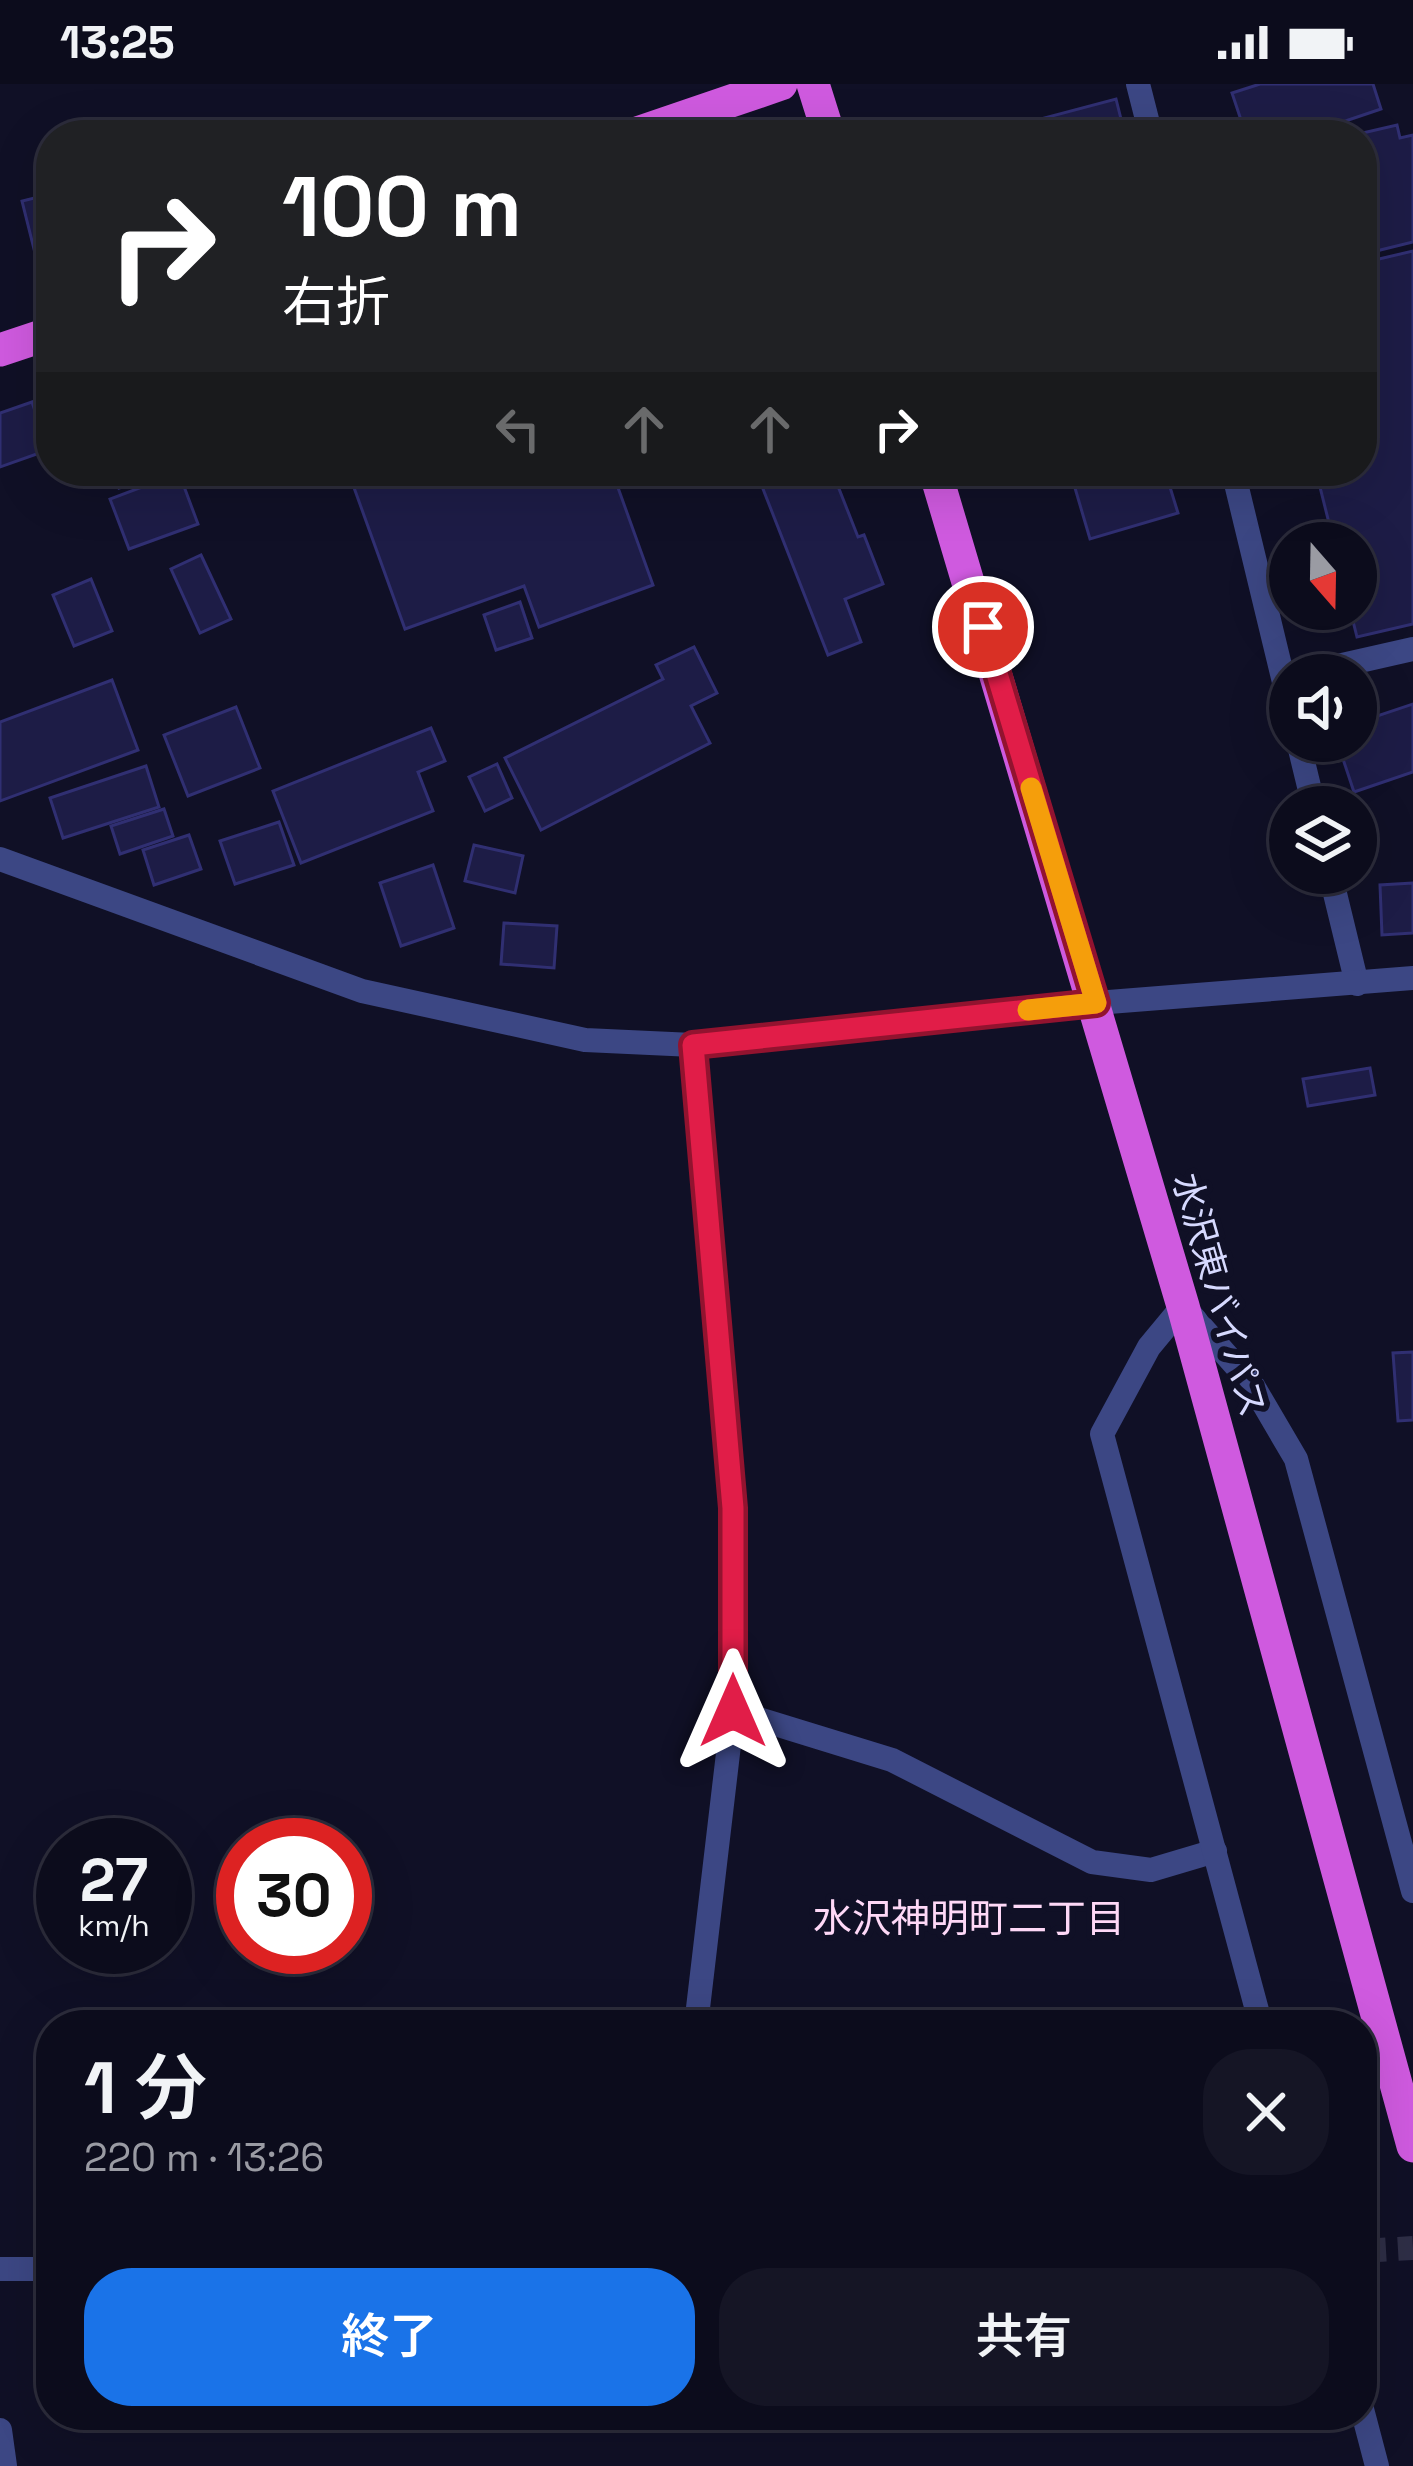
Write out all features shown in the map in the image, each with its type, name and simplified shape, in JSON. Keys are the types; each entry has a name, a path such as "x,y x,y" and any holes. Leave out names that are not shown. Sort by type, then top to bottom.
{"highway":[{"path":"675,120 781,84"},
{"path":"813,84 824,120"},
{"path":"0,350 36,338"},
{"name":"水沢東バイパス","path":"940,486 1183,1306 1376,2010"},
{"name":"水沢東バイパス","path":"1377,2015 1413,2146"}],"street":[{"path":"1138,84 1147,120"},
{"path":"1237,486 1284,654"},
{"path":"1377,657 1413,649"},
{"path":"0,859 362,991 585,1040 693,1045 1096,1003 1413,978"},
{"path":"1335,894 1357,984"},
{"path":"693,1045 733,1508 733,1711 698,2010"},
{"path":"1257,2010 1102,1434 1149,1347 1183,1306 1252,1384 1295,1460 1413,1892"},
{"path":"733,1711 892,1760 1092,1862 1150,1870 1215,1851"},
{"path":"0,2269 36,2269"},
{"path":"0,2429 5,2466"},
{"path":"1368,2430 1377,2466"}],"building":[{"path":"1260,84 1373,84 1381,109 1348,120 1241,120 1232,93"},
{"path":"1116,99 1121,120 1037,120"},
{"path":"1397,125 1400,138 1413,135 1413,242 1377,251 1377,130"},
{"path":"36,198 36,257 22,201"},
{"path":"1413,251 1413,624 1357,637 1355,630 1377,630 1377,522 1329,522 1320,486 1377,486 1377,259"},
{"path":"32,402 36,454 0,467 0,413"},
{"path":"144,486 184,486 198,524 129,549 110,499"},
{"path":"353,486 617,486 653,585 539,627 524,586 405,629"},
{"path":"762,486 838,486 858,537 864,535 883,584 845,599 861,642 828,655"},
{"path":"1074,486 1170,486 1178,513 1090,539"},
{"path":"201,555 231,619 200,633 171,569"},
{"path":"91,579 112,631 74,646 53,595"},
{"path":"520,602 532,638 496,650 484,615"},
{"path":"694,647 717,693 691,706 710,743 541,830 505,758 663,679 656,665"},
{"path":"112,680 138,750 0,801 0,722"},
{"path":"1413,704 1413,772 1372,786 1352,786 1344,762 1377,762 1377,716"},
{"path":"236,707 260,768 188,796 164,735"},
{"path":"431,728 445,761 418,772 433,811 301,863 273,791"},
{"path":"497,764 512,798 485,811 469,777"},
{"path":"146,766 159,807 63,838 50,798"},
{"path":"164,809 173,836 120,854 111,826"},
{"path":"279,822 294,865 235,884 220,841"},
{"path":"189,835 201,869 154,885 143,850"},
{"path":"474,845 523,856 515,893 465,881"},
{"path":"433,865 454,928 401,946 380,883"},
{"path":"1413,883 1413,933 1382,935 1380,885"},
{"path":"504,923 557,926 554,968 501,964"},
{"path":"1370,1068 1375,1095 1308,1106 1303,1079"},
{"path":"1413,1352 1413,1420 1398,1421 1393,1353"}],"tunnel":[{"path":"1377,2250 1413,2248"}],"slow traffic":[{"path":"1028,1010 1096,1003 1031,788"}],"district":[{"name":"水沢神明町二丁目","path":"969,1918"}],"route":[{"path":"733,1711 733,1508 693,1045 1096,1003 983,627"}]}
